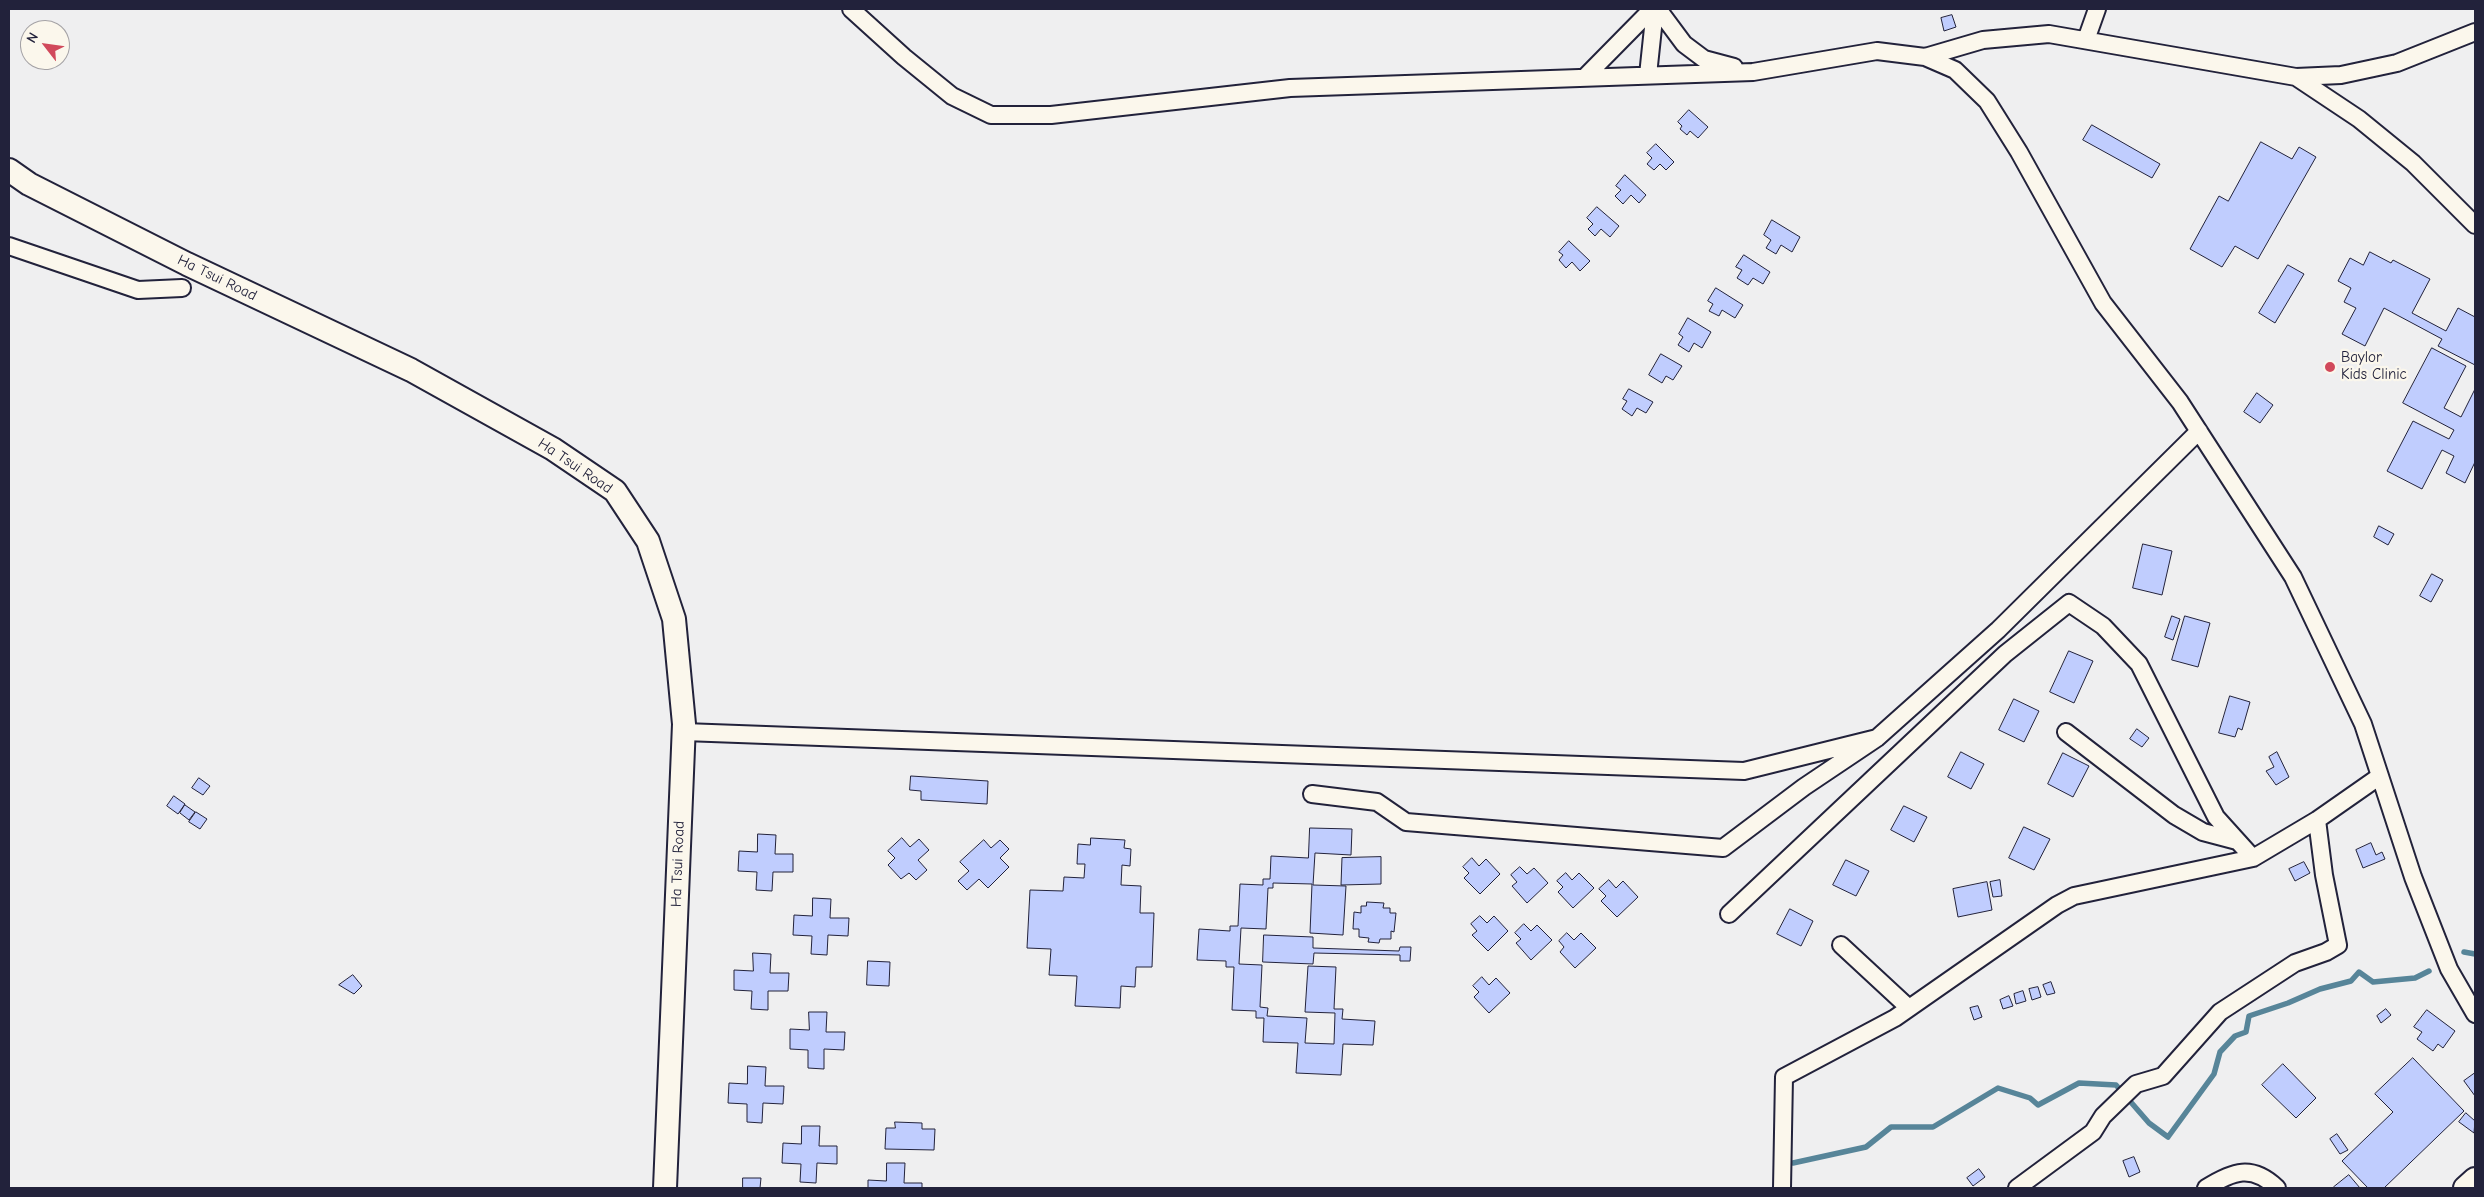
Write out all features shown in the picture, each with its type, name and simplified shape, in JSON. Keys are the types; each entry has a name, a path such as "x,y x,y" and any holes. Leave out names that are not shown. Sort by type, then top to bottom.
{"street":[{"path":"851,9 904,57 952,96 991,115 1051,115 1290,88 1753,72 1877,51 1925,56 1955,70 1987,101 2019,152 2103,303 2180,402 2293,577 2363,724 2413,878 2449,969 2475,1014"},
{"path":"1584,78 1655,9"},
{"path":"1655,9 1684,44 1704,59 1753,72"},
{"path":"1648,75 1655,9"},
{"path":"2086,40 2097,9"},
{"path":"1925,56 1983,40 2049,34 2296,77 2341,75 2397,63 2475,32"},
{"path":"2296,77 2360,119 2413,163 2475,225"},
{"name":"Ha Tsui Road","path":"9,170 28,184 187,264 412,370 553,449 615,492 648,541 674,619 684,732 665,1188"},
{"path":"9,246 138,290 182,288"},
{"path":"1312,794 1377,802 1406,822 1723,848 1804,787 1876,738 1998,630 2198,431"},
{"path":"1729,914 2005,654 2069,603 2103,626 2140,664 2216,817 2253,858"},
{"path":"684,732 1744,771 1876,738"},
{"path":"2066,732 2174,816 2203,832 2237,841"},
{"path":"1782,1188 1784,1077 1895,1018 2057,905 2074,896 2253,858 2317,820 2380,776"},
{"path":"2017,1188 2093,1132 2103,1116 2136,1084 2163,1076 2220,1012 2295,963 2326,952 2338,945 2324,874 2317,820"},
{"path":"1841,945 1909,1008"},
{"path":"2206,1188 2236,1173 2260,1174 2277,1188"},
{"path":"2465,1188 2475,1179"}],"building":[{"path":"1952,15 1956,27 1944,31 1941,18"},
{"path":"1689,110 1708,127 1698,138 1690,131 1687,135 1680,129 1682,126 1678,122"},
{"path":"2092,125 2160,164 2152,178 2083,140"},
{"path":"2261,142 2292,159 2299,147 2316,157 2258,259 2235,246 2222,267 2190,249 2219,196 2228,201"},
{"path":"1656,144 1674,162 1666,170 1660,164 1654,170 1647,164 1652,158 1647,153"},
{"path":"1625,175 1646,195 1639,203 1631,195 1623,204 1615,196 1621,190 1616,186"},
{"path":"1597,207 1619,226 1610,237 1601,229 1595,236 1588,229 1593,224 1587,218"},
{"path":"1772,220 1800,237 1792,252 1781,245 1776,254 1766,248 1771,240 1764,235"},
{"path":"1569,241 1590,261 1580,271 1572,262 1566,268 1559,260 1563,255 1559,252"},
{"path":"2370,252 2391,263 2393,260 2430,279 2412,313 2446,331 2458,308 2475,317 2475,365 2438,346 2442,339 2384,308 2365,346 2342,334 2356,308 2344,302 2351,288 2338,281 2350,258 2363,265"},
{"path":"1744,255 1770,272 1763,284 1753,278 1748,285 1737,278 1742,270 1736,267"},
{"path":"2288,265 2304,274 2275,323 2259,313"},
{"path":"1716,288 1743,305 1735,318 1722,310 1719,316 1709,311 1713,304 1708,301"},
{"path":"1688,318 1711,332 1702,348 1694,343 1689,352 1678,345 1683,337 1679,334"},
{"path":"2432,348 2466,366 2444,408 2461,417 2475,389 2475,462 2465,483 2446,473 2454,456 2442,450 2422,489 2387,471 2413,421 2449,439 2454,430 2403,403"},
{"path":"1661,354 1682,366 1673,380 1666,376 1662,383 1649,375"},
{"path":"1629,389 1653,402 1646,413 1637,408 1632,416 1622,409 1627,401 1623,399"},
{"path":"2257,393 2273,405 2260,423 2244,412"},
{"path":"2379,526 2394,534 2388,545 2374,537"},
{"path":"2143,544 2172,551 2162,595 2133,588"},
{"path":"2432,574 2443,580 2431,602 2420,596"},
{"path":"2172,616 2180,619 2173,640 2165,637"},
{"path":"2185,616 2210,623 2198,667 2172,660"},
{"path":"2069,651 2093,661 2074,703 2050,692"},
{"path":"2230,696 2250,702 2242,730 2238,728 2235,737 2219,733"},
{"path":"2014,699 2039,711 2024,742 1999,730"},
{"path":"2137,729 2149,738 2142,747 2130,739"},
{"path":"1961,752 1984,764 1971,789 1948,777"},
{"path":"2277,752 2289,777 2276,785 2266,771 2274,767 2269,757"},
{"path":"2063,753 2089,766 2073,797 2048,784"},
{"path":"911,776 988,781 987,804 921,800 921,791 910,790"},
{"path":"199,778 210,786 203,795 192,788"},
{"path":"174,796 185,804 178,814 167,806"},
{"path":"185,805 195,812 189,820 180,813"},
{"path":"1904,806 1927,817 1914,842 1891,830"},
{"path":"196,812 207,819 200,829 189,822"},
{"path":"2024,827 2050,839 2034,870 2009,858"},
{"path":"1310,828 1352,829 1351,855 1315,853 1313,885 1346,886 1343,935 1310,933 1312,884 1273,883 1273,888 1268,888 1266,929 1241,928 1239,964 1262,965 1260,1007 1268,1008 1267,1016 1307,1018 1305,1043 1334,1044 1335,1013 1305,1012 1308,966 1336,967 1334,1009 1343,1009 1342,1019 1375,1021 1373,1045 1343,1044 1341,1075 1296,1073 1298,1043 1263,1042 1264,1018 1256,1018 1256,1011 1232,1010 1234,967 1226,967 1226,961 1197,960 1199,929 1230,931 1230,926 1238,926 1240,884 1263,885 1263,879 1270,879 1271,856 1308,858"},
{"path":"758,834 776,835 775,854 793,854 793,872 773,872 772,891 756,890 757,872 738,871 739,851 757,852"},
{"path":"902,838 910,847 919,839 929,850 918,860 927,870 916,880 909,873 901,879 888,865 895,858 888,851"},
{"path":"1091,838 1125,840 1124,848 1131,849 1130,866 1122,865 1121,885 1141,886 1140,913 1154,913 1152,967 1136,967 1135,987 1121,986 1120,1008 1075,1006 1077,976 1049,975 1051,949 1027,948 1030,890 1063,891 1064,877 1084,878 1085,864 1077,864 1078,844 1090,845"},
{"path":"984,840 991,848 1000,840 1009,849 1000,858 1009,867 988,888 979,879 967,890 958,881 969,871 960,862"},
{"path":"2371,843 2376,855 2382,852 2385,859 2363,868 2356,850"},
{"path":"1381,857 1381,884 1341,885 1342,858"},
{"path":"1472,858 1479,866 1486,859 1500,874 1480,894 1464,878 1469,873 1463,867"},
{"path":"1846,860 1869,871 1856,896 1833,885"},
{"path":"2304,862 2310,873 2295,881 2289,869"},
{"path":"1520,867 1527,874 1534,868 1548,883 1527,903 1512,886 1517,882 1511,875"},
{"path":"1566,873 1572,880 1579,873 1594,888 1573,908 1558,892 1563,887 1557,881"},
{"path":"1609,880 1616,888 1623,881 1638,897 1617,917 1601,901 1606,896 1599,889"},
{"path":"2000,880 2002,896 1993,897 1990,882"},
{"path":"1987,882 1992,910 1958,917 1953,889"},
{"path":"813,898 831,899 830,918 849,918 848,936 828,935 827,955 811,954 812,936 793,935 794,915 812,916"},
{"path":"1367,902 1384,903 1383,908 1390,908 1390,913 1396,913 1394,932 1391,931 1391,939 1380,939 1379,943 1368,942 1369,938 1359,937 1359,929 1353,929 1354,912 1361,913 1361,906 1366,906"},
{"path":"1790,909 1813,921 1801,946 1777,934"},
{"path":"1480,916 1487,923 1494,916 1508,931 1488,951 1472,935 1477,931 1471,924"},
{"path":"1524,924 1531,931 1537,925 1552,940 1531,960 1516,943 1521,939 1515,933"},
{"path":"1567,933 1574,940 1581,933 1596,948 1575,968 1560,952 1564,947 1559,941"},
{"path":"1264,935 1313,937 1313,948 1399,951 1400,947 1411,947 1410,961 1400,961 1400,955 1314,953 1313,964 1263,962"},
{"path":"753,953 771,954 770,973 789,973 788,991 768,991 768,1010 751,1009 752,991 734,990 734,970 753,971"},
{"path":"868,961 890,962 889,986 867,985"},
{"path":"353,975 362,986 354,994 339,985"},
{"path":"1482,977 1489,985 1496,978 1510,993 1489,1013 1474,997 1479,992 1473,986"},
{"path":"2051,982 2055,993 2047,995 2043,985"},
{"path":"2038,987 2041,997 2032,1000 2029,989"},
{"path":"2023,991 2026,1001 2016,1004 2014,994"},
{"path":"2009,996 2013,1006 2003,1009 2000,1000"},
{"path":"1978,1006 1982,1017 1974,1020 1970,1008"},
{"path":"2386,1009 2391,1015 2381,1023 2377,1016"},
{"path":"2427,1010 2455,1031 2443,1048 2438,1044 2433,1051 2417,1039 2422,1032 2414,1027"},
{"path":"809,1012 827,1012 826,1032 845,1032 844,1050 824,1049 824,1069 808,1068 808,1050 790,1049 790,1029 809,1030"},
{"path":"2413,1058 2464,1111 2384,1188 2368,1188 2342,1161 2393,1112 2375,1094"},
{"path":"2283,1064 2316,1098 2296,1118 2262,1085"},
{"path":"748,1066 766,1067 765,1086 784,1086 783,1104 763,1103 762,1123 747,1122 747,1104 728,1103 729,1083 747,1084"},
{"path":"2475,1073 2475,1096 2464,1081"},
{"path":"2466,1113 2475,1121 2474,1133 2459,1122"},
{"path":"895,1122 922,1123 922,1129 935,1129 934,1150 885,1149 886,1128 895,1128"},
{"path":"802,1126 820,1126 819,1146 837,1146 837,1164 817,1163 816,1183 800,1182 801,1164 782,1163 783,1143 801,1144"},
{"path":"2337,1134 2348,1150 2340,1154 2330,1139"},
{"path":"2134,1157 2140,1172 2129,1177 2123,1161"},
{"path":"887,1163 905,1163 904,1183 922,1183 922,1188 868,1188 868,1180 886,1181"},
{"path":"1979,1169 1985,1177 1973,1186 1967,1178"},
{"path":"2349,1175 2360,1188 2334,1187"},
{"path":"743,1178 761,1178 760,1188 743,1188"}],"waterway":[{"path":"2464,952 2475,954"},
{"path":"1793,1163 1866,1147 1891,1127 1933,1127 1998,1088 2030,1098 2038,1105 2079,1083 2116,1085 2149,1123 2168,1137 2214,1074 2220,1052 2235,1036 2246,1032 2249,1016 2288,1003 2320,989 2351,981 2359,972 2373,982 2415,978 2429,971"}],"place":[{"name":"Baylor Kids Clinic","path":"2330,367"}]}
